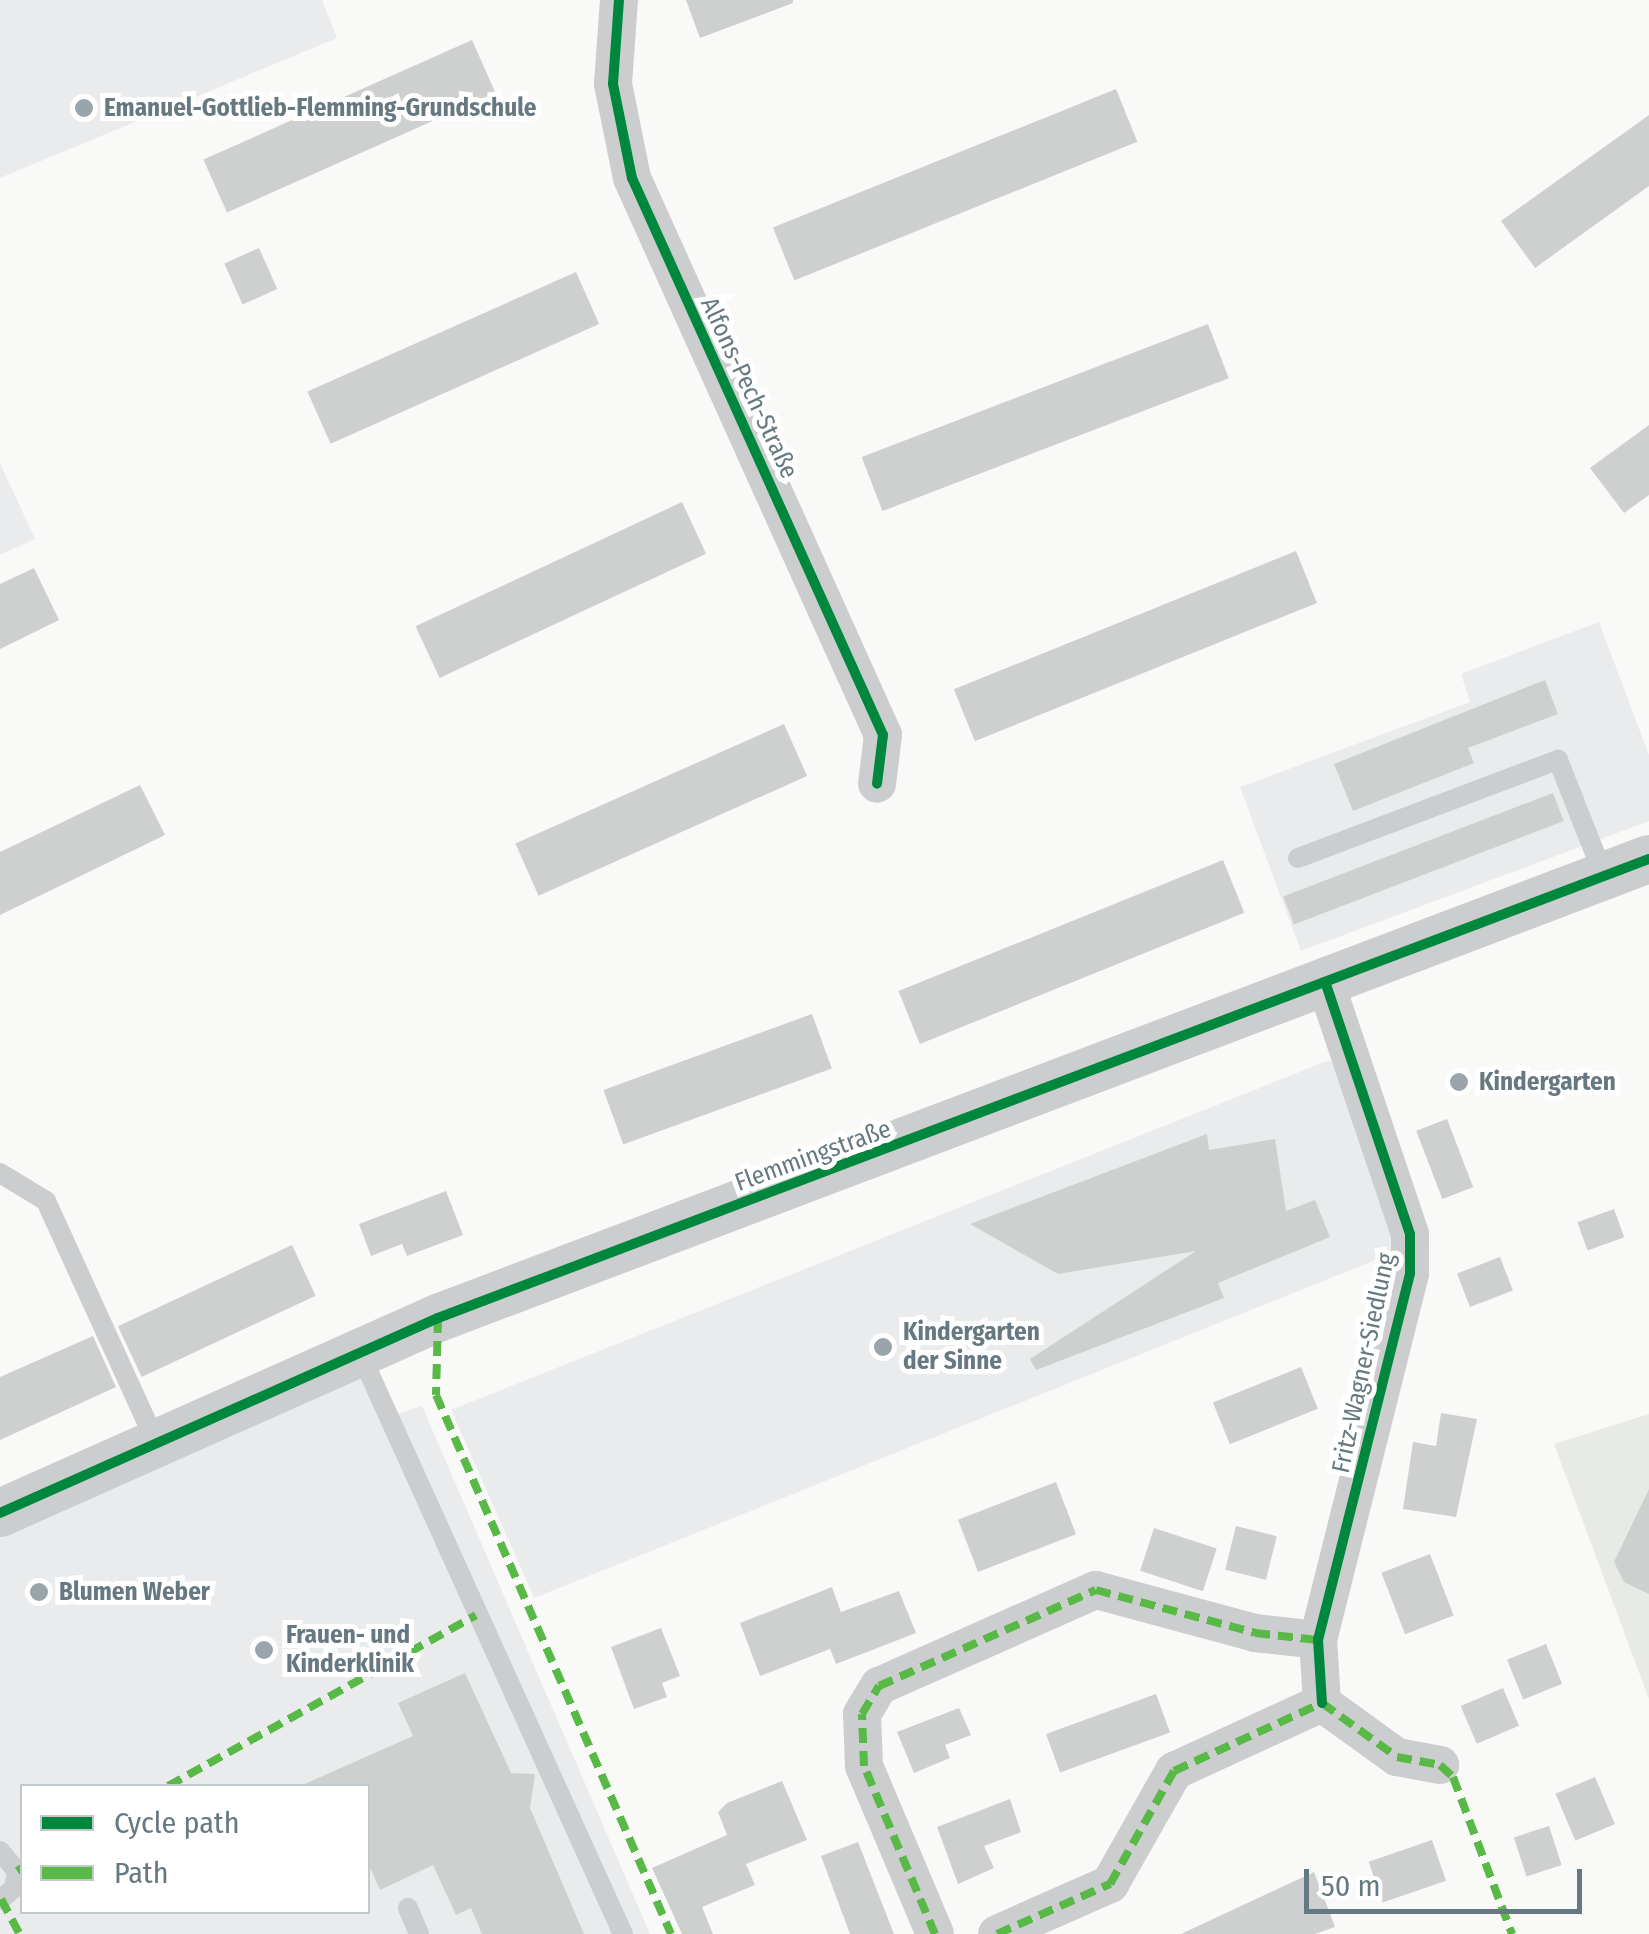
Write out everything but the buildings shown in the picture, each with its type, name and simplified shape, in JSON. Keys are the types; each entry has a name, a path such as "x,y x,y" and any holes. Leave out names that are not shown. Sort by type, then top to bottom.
{"street":[{"name":"Alfons-Pech-Straße","path":"620,0 613,84 632,178 884,735 877,784"},
{"name":"Flemmingstraße","path":"0,1513 359,1352 1649,859"},
{"name":"Fritz-Wagner-Siedlung","path":"1322,1702 1318,1640 1410,1273 1410,1234 1325,982"},
{"path":"935,1934 864,1766 862,1714 879,1686 1096,1590 1255,1633 1318,1640"},
{"path":"997,1934 1110,1884 1174,1771 1322,1702 1397,1757 1440,1765"}],"lane":[{"path":"1298,858 1558,760 1604,876"},
{"path":"0,1172 46,1201 156,1442"},
{"path":"359,1352 623,1934"},
{"path":"0,1851 17,1879 0,1900"},
{"path":"408,1908 419,1934"}],"shaded area":[{"name":"Emanuel-Gottlieb-Flemming-Grundschule","path":"0,0 322,0 337,38 0,178"},
{"path":"0,463 35,539 0,555"},
{"path":"1599,622 1649,755 1649,821 1301,951 1240,787 1470,702 1461,674"},
{"name":"Kindergarten der Sinne","path":"1327,1061 1339,1062 1403,1249 534,1598 451,1410"},
{"name":"Frauen- und Kinderklinik","path":"359,1352 387,1417 422,1406 650,1934 0,1934 0,1513"},
{"path":"1649,1414 1649,1699 1554,1444"}],"marked path":[{"path":"438,1318 436,1395 671,1934"},
{"path":"935,1934 864,1766 862,1714 879,1686 1096,1590 1255,1633 1318,1640"},
{"path":"172,1784 476,1615"},
{"path":"997,1934 1110,1884 1174,1771 1322,1703 1397,1757 1440,1765 1453,1777 1512,1934"},
{"path":"1,1899 20,1934"}],"cycle path":[{"path":"619,0 613,84 632,178 883,735 877,784"},
{"path":"0,1513 438,1318 1649,859"},
{"path":"1322,1703 1318,1640 1410,1273 1410,1234 1325,982"}],"place":[{"name":"Emanuel-Gottlieb-Flemming-Grundschule","path":"84,108"},
{"name":"Kindergarten","path":"1459,1082"},
{"name":"Kindergarten der Sinne","path":"883,1347"},
{"name":"Blumen Weber","path":"39,1592"},
{"name":"Frauen- und Kinderklinik","path":"264,1650"}]}
